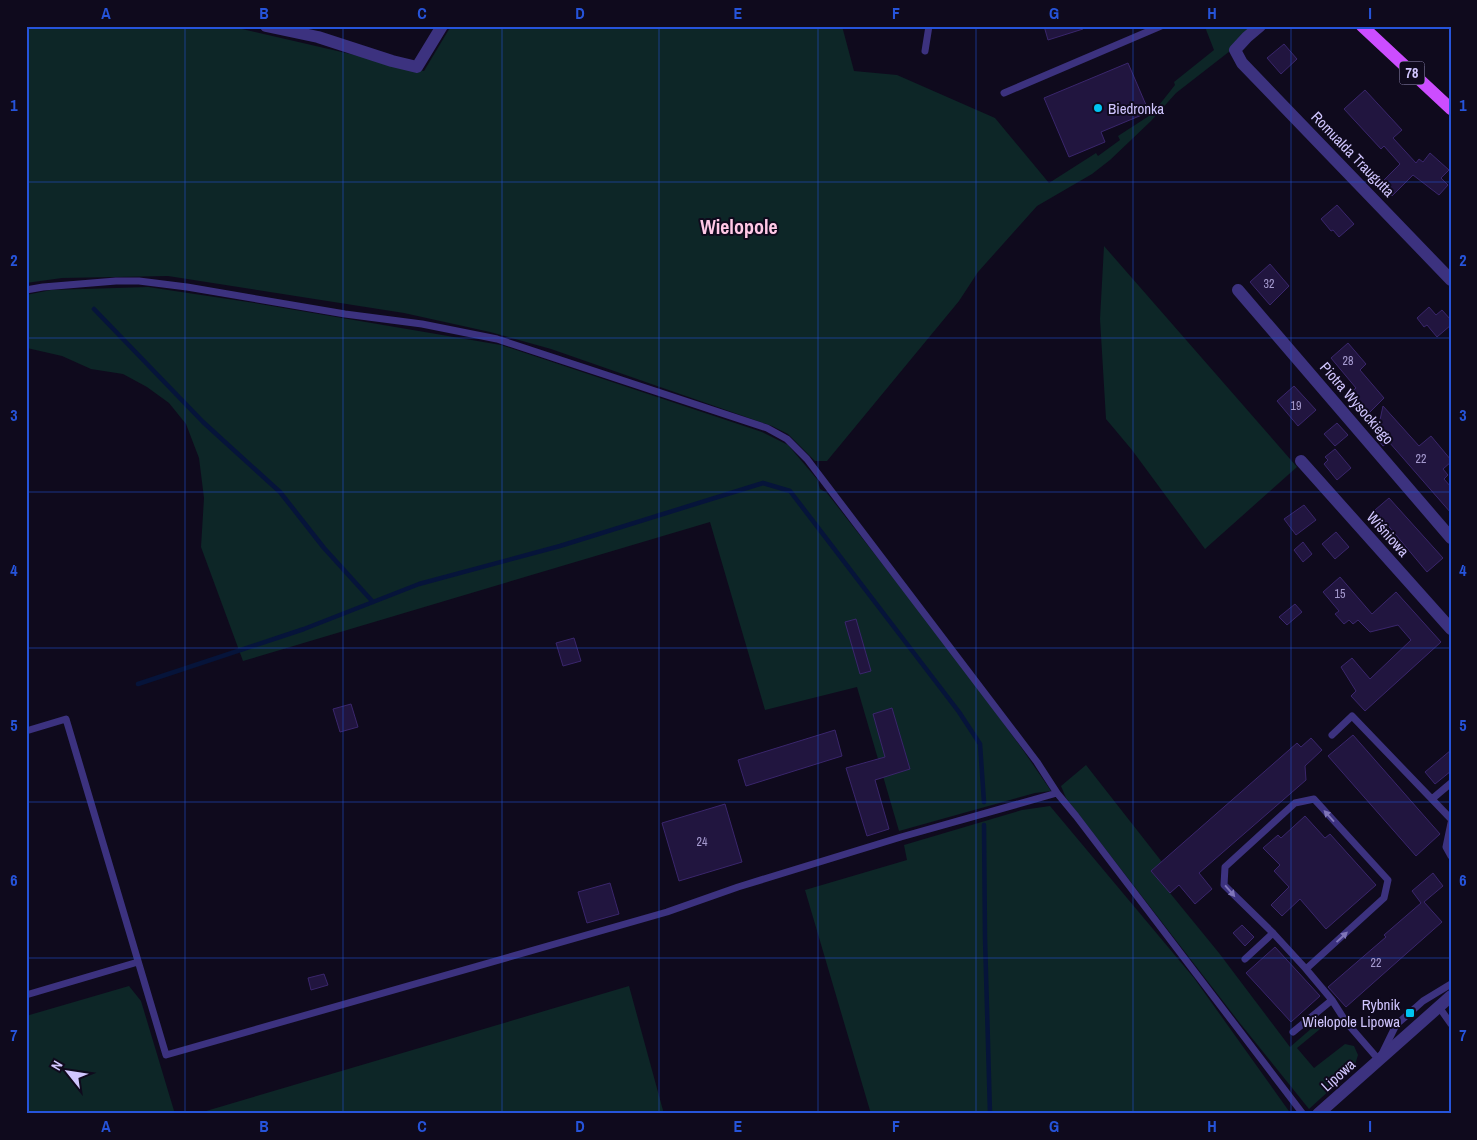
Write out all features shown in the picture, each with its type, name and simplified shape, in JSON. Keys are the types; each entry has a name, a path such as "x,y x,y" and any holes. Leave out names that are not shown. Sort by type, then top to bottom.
{"main road":[{"name":"78","path":"1362,26 1451,109"}],"street":[{"path":"266,26 318,37 417,66 442,26"},
{"name":"Romualda Traugutta","path":"1260,26 1235,50 1242,63 1451,280"},
{"name":"Piotra Wysockiego","path":"1238,290 1451,538"},
{"name":"Wiśniowa","path":"1301,461 1451,628"},
{"name":"Lipowa","path":"1318,1114 1451,996"}],"lane":[{"path":"925,51 929,26"},
{"path":"1004,93 1161,26"},
{"path":"26,290 116,281 139,281 187,286 337,312 422,324 497,339 767,428 787,439 807,459 1037,762 1056,793 1076,816 1303,1114"},
{"path":"1332,735 1352,716 1451,818"},
{"path":"26,731 66,719 166,1055 667,912 738,887 901,837 1056,793"},
{"path":"1432,799 1451,783"},
{"path":"1306,969 1384,898 1388,880 1314,799 1294,804 1226,867 1224,885 1306,969 1332,1000 1346,1022 1379,1060"},
{"path":"1451,823 1446,847 1451,856"},
{"path":"1245,959 1273,934"},
{"path":"26,995 138,962"},
{"name":"Lipowa","path":"1379,1060 1396,1025 1423,1001 1451,984"},
{"path":"1293,1032 1332,1000"},
{"path":"1438,1007 1451,1024"}],"green space":[{"path":"26,26 229,26 424,71 451,26 842,26 854,71 897,75 995,118 1049,183 1096,153 1098,156 1120,140 1118,136 1152,114 1175,85 1174,82 1214,50 1205,27 1255,26 1230,51 1176,93 1151,121 1110,160 1092,174 1037,206 978,272 959,301 827,461 815,461 788,434 772,426 551,349 490,332 404,313 168,276 62,278 26,283"},
{"path":"1104,246 1297,467 1205,549 1132,450 1106,419 1100,319"},
{"path":"148,287 501,345 762,432 788,445 817,479 820,489 827,493 942,640 998,715 1051,791 1035,793 899,831 857,687 765,710 710,522 243,661 201,547 204,498 199,458 186,424 169,403 147,387 123,374 91,369 62,356 27,348 26,345 26,295 51,290"},
{"path":"1086,765 1162,862 1170,893 1219,953 1290,1047 1327,1015 1331,1020 1297,1048 1314,1068 1345,1044 1354,1046 1358,1055 1354,1068 1309,1109 1239,1022 1066,798 1061,786"},
{"path":"1050,806 1194,978 1291,1114 871,1114 805,890 907,860 904,845 1022,810"},
{"path":"129,986 141,1001 175,1114 26,1114 26,1016"},
{"path":"629,986 664,1114 196,1114"}],"building":[{"path":"1044,26 1083,26 1083,29 1048,40"},
{"path":"1284,44 1297,59 1281,74 1267,58"},
{"name":"Biedronka","path":"1128,63 1149,112 1101,132 1105,142 1069,157 1044,98"},
{"path":"1365,90 1402,130 1393,138 1416,163 1419,159 1423,162 1430,153 1449,170 1441,178 1448,185 1439,195 1413,175 1392,196 1380,184 1400,164 1384,146 1381,149 1344,109"},
{"path":"1337,205 1354,224 1339,237 1321,219"},
{"path":"1270,264 1289,286 1270,305 1250,282"},
{"path":"1429,307 1436,315 1442,310 1451,320 1451,325 1437,337 1427,325 1424,327 1417,318"},
{"path":"1348,343 1366,364 1360,370 1384,398 1368,414 1350,393 1356,388 1331,358"},
{"path":"1294,386 1316,410 1298,426 1277,401"},
{"path":"1383,406 1419,446 1431,436 1451,460 1443,469 1448,475 1444,479 1451,487 1451,513 1389,442 1383,446 1377,439 1382,434 1378,429"},
{"path":"1337,423 1348,435 1335,446 1324,434"},
{"path":"1335,449 1351,468 1337,480 1324,464 1328,460 1325,457"},
{"path":"1389,498 1443,558 1427,572 1375,510"},
{"path":"1304,505 1316,520 1296,535 1284,519"},
{"path":"1336,532 1349,547 1335,559 1322,544"},
{"path":"1303,542 1312,554 1303,562 1294,550"},
{"path":"1340,577 1372,614 1396,592 1441,642 1365,711 1351,696 1356,691 1341,667 1352,658 1370,679 1411,640 1398,625 1370,632 1358,620 1353,624 1349,620 1344,624 1335,614 1339,611 1323,592"},
{"path":"1295,604 1302,612 1287,625 1279,617"},
{"path":"856,619 871,671 860,674 845,622"},
{"path":"574,638 581,661 563,666 556,643"},
{"path":"351,704 358,727 340,732 333,709"},
{"path":"892,708 910,769 875,780 889,829 867,836 846,768 885,757 873,714"},
{"path":"835,730 842,756 746,786 738,760"},
{"path":"1353,735 1440,834 1416,856 1328,756"},
{"path":"1311,738 1322,750 1305,766 1306,780 1199,873 1212,889 1195,904 1179,885 1170,893 1151,871 1297,743 1301,747"},
{"path":"1451,750 1451,771 1435,784 1425,772"},
{"path":"725,804 742,862 679,881 662,823"},
{"path":"1305,816 1325,838 1330,834 1376,885 1326,929 1300,899 1282,916 1271,905 1289,887 1274,871 1280,865 1263,848 1278,835 1281,838"},
{"path":"1433,873 1443,886 1424,902 1442,922 1346,1007 1328,987 1386,937 1384,935 1421,903 1412,891"},
{"path":"610,883 619,914 587,923 578,892"},
{"path":"1242,925 1254,937 1245,946 1233,933"},
{"path":"1275,947 1320,996 1291,1022 1246,973"},
{"path":"324,974 328,985 311,990 308,978"}],"waterway":[{"path":"94,309 203,422 280,492 324,548 373,602"},
{"path":"138,684 304,629 419,584 560,546 763,483 790,491 959,712 980,744 984,802"},
{"path":"984,825 990,1114"}],"place":[{"name":"Biedronka","path":"1098,108"},
{"name":"Rybnik Wielopole Lipowa","path":"1410,1013"}],"district":[{"name":"Wielopole","path":"739,226"}]}
